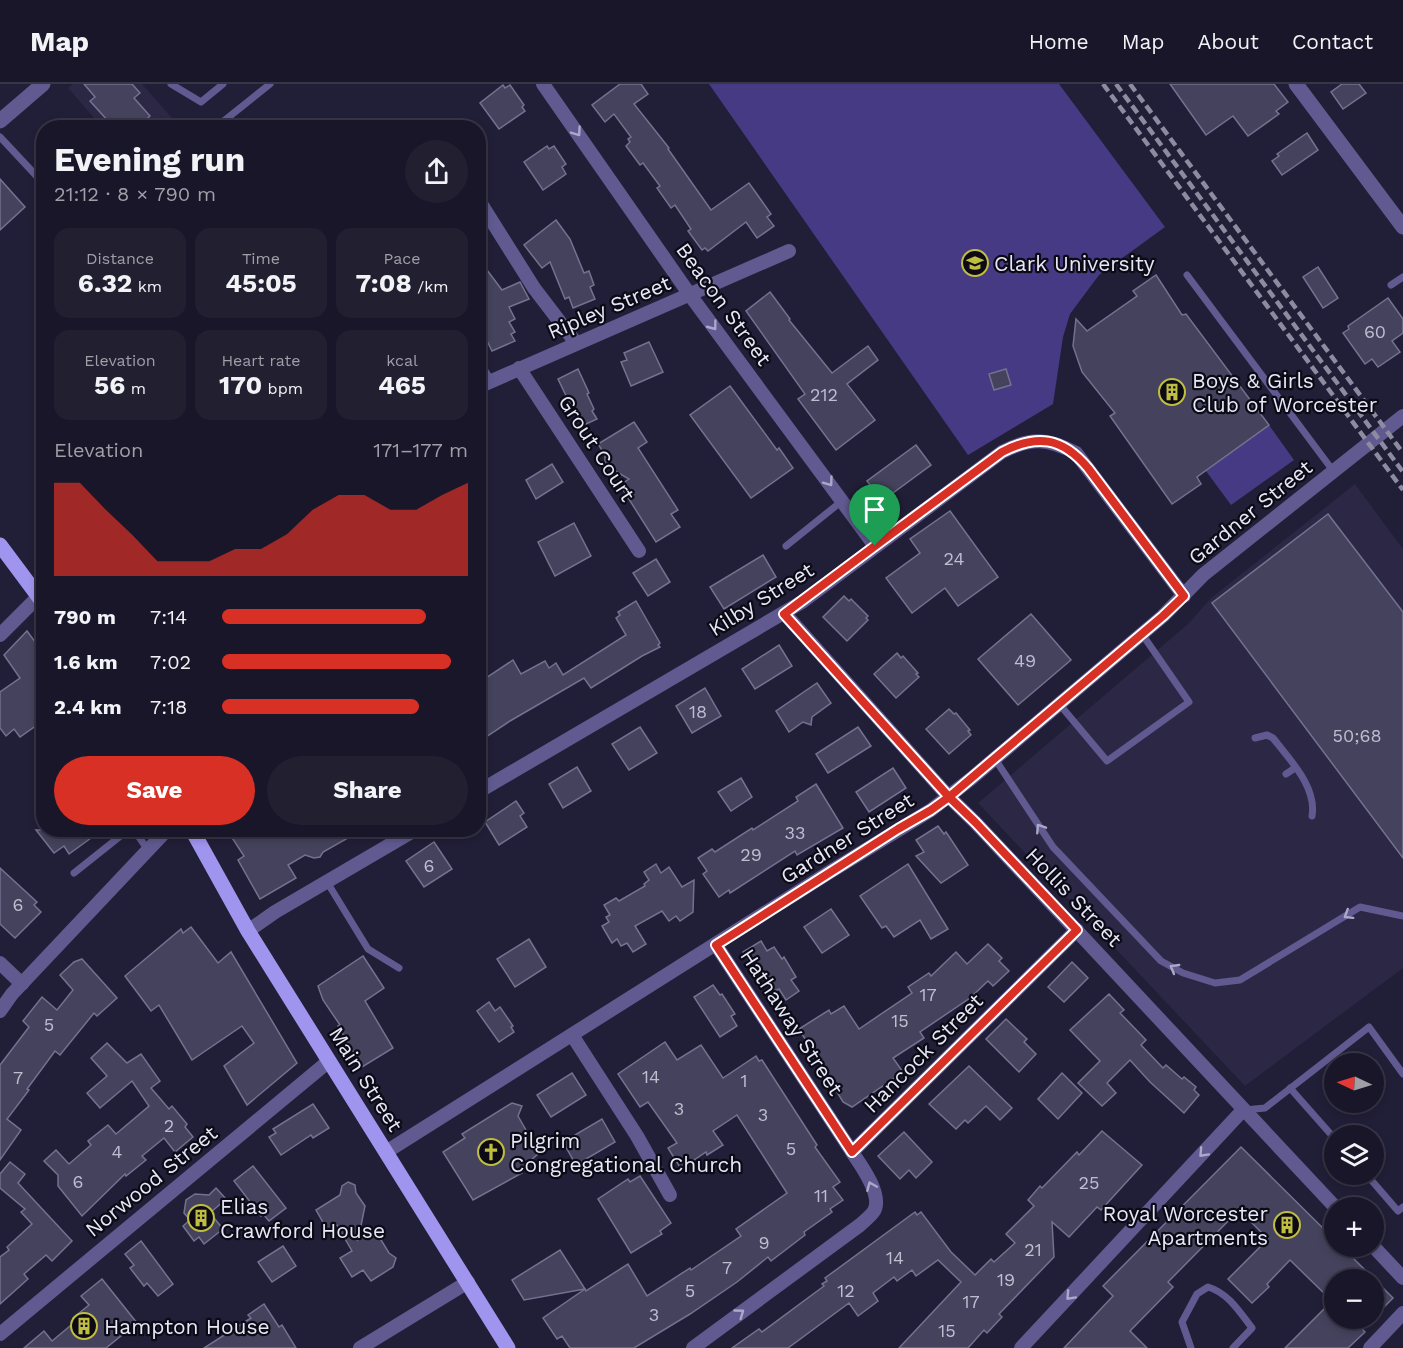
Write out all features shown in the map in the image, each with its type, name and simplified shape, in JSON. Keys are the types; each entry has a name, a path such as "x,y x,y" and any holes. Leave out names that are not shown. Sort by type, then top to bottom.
{"main road":[{"path":"0,545 36,593"},
{"name":"Main Street","path":"196,837 248,931 508,1348"}],"street":[{"name":"Beacon Street","path":"543,84 690,295 875,546"},
{"path":"1296,84 1403,227"},
{"path":"0,121 38,86"},
{"path":"486,212 534,288 576,343"},
{"name":"Ripley Street","path":"486,383 789,251"},
{"name":"Grout Court","path":"519,368 639,551"},
{"name":"Gardner Street","path":"387,1152 949,797 1142,634 1184,596 1203,575 1403,416"},
{"name":"Kilby Street","path":"486,787 784,614 1002,452 1019,443 1036,441 1059,444 1076,453 1184,596"},
{"path":"0,635 36,604"},
{"name":"Hollis Street","path":"784,614 949,797 1077,930 1326,1197"},
{"path":"0,1011 12,994 162,837"},
{"path":"248,931 274,912 403,837"},
{"name":"Hancock Street","path":"852,1152 1077,930"},
{"name":"Hathaway Street","path":"716,945 852,1152"},
{"path":"0,963 22,984"},
{"path":"572,1035 637,1136 670,1194"},
{"name":"Norwood Street","path":"0,1334 329,1061"},
{"path":"1021,1348 1243,1110"},
{"path":"693,1348 860,1225 874,1210 876,1198 872,1184 852,1152"},
{"path":"1383,1257 1403,1278"},
{"path":"360,1348 468,1282"},
{"path":"1370,1348 1403,1313"}],"lane":[{"path":"171,84 201,102 224,84"},
{"path":"225,120 270,84"},
{"path":"0,137 36,175"},
{"path":"1187,275 1334,472"},
{"path":"1391,285 1403,277"},
{"path":"786,546 843,500"},
{"path":"1060,705 1107,761 1189,702 1142,634"},
{"path":"1255,738 1267,735 1273,738 1305,781 1314,807 1312,816"},
{"path":"995,759 1053,847 1161,960 1183,973 1215,983 1240,981 1360,907 1403,916"},
{"path":"1286,774 1295,768"},
{"path":"74,873 119,837"},
{"path":"139,837 148,850"},
{"path":"327,882 368,949 399,968"},
{"path":"1243,1110 1265,1108 1369,1027 1403,1074"},
{"path":"1290,1088 1324,1127"},
{"path":"1376,1185 1398,1211 1403,1207"},
{"path":"1191,1348 1182,1322 1197,1294 1208,1287 1217,1290 1230,1300 1252,1328 1233,1348"}],"shaded area":[{"path":"73,84 142,84 174,120 96,120 68,88"},
{"name":"Clark University","path":"709,84 1059,84 1165,227 1099,275 1070,314 1063,337 1053,404 968,455"},
{"path":"1269,425 1294,460 1231,505 1206,471"},
{"path":"1355,484 1403,549 1403,968 1245,1086 978,803 1188,624 1211,598"}],"building":[{"path":"84,84 132,84 140,93 134,98 150,116 146,120 107,120 90,101 95,97"},
{"path":"620,84 641,84 648,94 634,104 669,148 711,210 749,183 771,214 767,217 774,226 757,238 746,222 708,251 705,248 702,250 688,231 691,229 675,205 671,208 657,188 660,186 643,163 640,165 626,146 631,137 614,114 605,122 592,105"},
{"path":"1170,84 1274,84 1288,102 1276,111 1279,114 1248,136 1233,116 1206,135"},
{"path":"1342,84 1359,84 1366,93 1343,109 1331,92"},
{"path":"503,85 505,88 510,85 524,105 522,107 525,111 499,129 480,103"},
{"path":"1307,133 1318,150 1282,175 1272,161 1279,156 1277,154"},
{"path":"547,146 549,149 554,146 566,164 562,167 566,174 543,190 524,162"},
{"path":"0,179 25,207 0,230"},
{"path":"556,220 570,239 584,273 589,271 594,285 590,287 595,299 573,308 569,297 565,299 550,262 542,268 524,245"},
{"path":"1318,267 1338,298 1323,308 1303,277"},
{"path":"486,269 502,290 520,282 529,299 509,307 515,319 509,322 515,332 511,334 515,341 492,351 486,339"},
{"name":"Boys & Girls Club of Worcester","path":"1156,275 1182,315 1186,314 1269,425 1197,477 1201,484 1172,504 1110,416 1115,413 1082,372 1073,346 1076,319 1087,331 1137,296 1133,291"},
{"path":"770,292 789,320 832,373 868,346 878,360 847,384 875,420 836,450 798,399 805,394 746,311"},
{"path":"1388,298 1403,319 1403,333 1392,341 1400,352 1378,367 1372,359 1365,364 1343,333 1349,329 1348,326"},
{"path":"649,342 663,372 631,386 621,362 627,360 624,353"},
{"path":"578,369 589,393 587,394 594,409 592,411 597,419 584,425 573,402 570,404 558,379"},
{"path":"1006,369 1011,385 994,390 989,374"},
{"path":"730,386 793,468 751,498 690,415"},
{"path":"634,422 647,442 638,448 678,510 671,514 680,527 656,542 620,485 629,479 605,465 605,455 598,444"},
{"path":"916,445 931,465 882,501 867,481"},
{"path":"552,464 563,482 536,499 526,480"},
{"path":"950,511 998,577 958,606 945,588 912,613 886,578 920,553 910,539"},
{"path":"1328,514 1403,612 1403,858 1212,603"},
{"path":"574,523 591,556 555,576 538,542"},
{"path":"763,555 776,577 724,609 710,587"},
{"path":"656,559 670,582 648,596 633,573"},
{"path":"844,596 849,601 851,599 868,616 866,618 868,620 847,641 823,617"},
{"path":"636,601 660,643 658,645 660,647 591,688 584,678 486,737 486,678 513,660 521,674 545,661 549,668 556,663 563,675 626,635 616,618 620,615 618,612"},
{"path":"1031,614 1071,660 1018,705 978,659"},
{"path":"27,631 36,643 36,726 20,737 14,729 6,736 0,728 0,692 20,678 4,655"},
{"path":"779,645 792,666 755,689 742,669"},
{"path":"897,653 901,658 903,656 919,677 896,698 874,674"},
{"path":"817,683 831,703 812,717 811,725 803,722 789,732 776,711"},
{"path":"705,688 721,716 692,733 676,706"},
{"path":"949,709 954,714 956,713 970,730 968,731 971,735 949,754 926,729"},
{"path":"640,727 657,753 629,770 612,744"},
{"path":"858,727 871,746 828,773 816,754"},
{"path":"577,767 591,791 563,808 549,784"},
{"path":"893,768 906,788 869,812 856,792"},
{"path":"741,778 752,797 731,811 718,792"},
{"path":"816,784 843,828 797,855 795,851 730,893 729,890 719,897 703,874 707,871 698,858 712,849 715,852 752,828 753,830 798,801 796,797"},
{"path":"516,801 524,813 520,816 527,827 499,845 486,821"},
{"path":"938,826 944,834 946,832 968,865 941,883 916,856 924,852 916,840"},
{"path":"41,837 92,837 69,854 64,846 54,853"},
{"path":"232,837 350,837 323,852 320,857 305,855 288,865 296,878 260,899 238,860 244,856"},
{"path":"434,842 452,869 424,887 406,861"},
{"path":"656,864 661,873 669,867 682,887 694,880 693,912 680,921 676,916 669,921 662,911 635,926 646,944 633,952 627,943 621,946 617,939 612,943 602,926 609,922 606,917 610,915 604,905 616,898 619,901 645,886 644,884 649,880 644,872"},
{"path":"908,864 948,929 931,939 920,920 894,937 886,926 882,928 860,896"},
{"path":"0,868 37,902 34,905 41,912 15,938 0,924"},
{"path":"831,909 849,935 822,953 804,927"},
{"path":"191,927 218,963 231,952 297,1063 247,1105 224,1066 254,1043 242,1026 192,1060 159,1005 151,1011 125,976 181,929 183,933"},
{"path":"529,939 546,967 515,987 497,959"},
{"path":"761,941 767,951 774,947 782,959 784,957 796,977 791,980 799,991 786,1000 779,989 775,991 763,972 758,975 743,952"},
{"path":"988,944 1002,958 999,961 1009,971 993,986 988,981 970,998 920,1032 924,1038 893,1058 903,1072 852,1107 843,1102 799,1029 829,1010 831,1014 844,1006 859,1029 912,993 908,987 929,973 931,976 956,952 967,964"},
{"path":"363,956 384,988 365,1001 393,1048 362,1067 338,1026 340,1025 323,1000 318,986"},
{"path":"82,959 117,998 97,1016 94,1013 60,1055 55,1051 27,1089 29,1090 7,1119 21,1130 0,1160 0,1065 29,1027 23,1021 42,997 57,1010 73,990 60,975 74,962"},
{"path":"1072,962 1088,978 1064,1002 1048,987"},
{"path":"713,985 735,1014 731,1016 737,1026 720,1037 694,997"},
{"path":"1109,994 1124,1010 1120,1013 1146,1040 1141,1045 1163,1068 1166,1065 1182,1079 1184,1077 1196,1087 1194,1090 1199,1095 1184,1113 1130,1060 1107,1083 1116,1093 1102,1106 1078,1083 1100,1061 1070,1030"},
{"path":"489,1002 495,1011 500,1007 513,1026 511,1027 514,1032 499,1042 477,1011"},
{"path":"1006,1019 1027,1039 1024,1042 1036,1054 1019,1072 986,1039"},
{"path":"665,1042 677,1060 701,1045 723,1078 756,1056 759,1061 762,1060 817,1145 815,1147 840,1182 833,1187 843,1200 830,1209 832,1212 804,1232 805,1235 771,1261 768,1257 737,1282 690,1314 634,1348 570,1348 562,1336 557,1339 543,1318 585,1289 586,1291 628,1264 647,1296 741,1236 736,1229 787,1193 737,1115 713,1131 723,1145 707,1155 706,1152 681,1169 668,1148 677,1143 648,1102 640,1107 618,1074"},
{"path":"107,1043 127,1063 141,1054 160,1081 151,1088 169,1109 172,1106 187,1124 185,1127 193,1137 175,1152 164,1138 142,1156 146,1160 126,1176 125,1174 82,1216 58,1186 58,1175 44,1161 56,1150 69,1164 91,1145 88,1141 108,1125 116,1134 149,1106 132,1081 100,1108 87,1093 107,1076 91,1058"},
{"path":"969,1066 1012,1108 1000,1120 986,1106 968,1123 965,1120 956,1129 929,1104"},
{"path":"572,1073 586,1095 551,1117 537,1095"},
{"path":"1062,1073 1082,1093 1058,1119 1038,1099"},
{"name":"Pilgrim Congregational Church","path":"512,1103 522,1106 518,1116 539,1153 520,1170 522,1173 473,1200 443,1152 465,1138 462,1134"},
{"path":"313,1104 329,1128 313,1138 311,1135 281,1155 269,1137 276,1133 273,1129"},
{"path":"602,1119 615,1142 576,1165 563,1142"},
{"path":"1102,1131 1142,1165 1101,1210 1097,1207 1069,1237 1052,1222 1054,1257 999,1314 1002,1317 987,1333 984,1330 968,1348 899,1348 961,1282 938,1260 916,1276 912,1270 897,1281 894,1277 873,1293 878,1301 858,1316 849,1303 788,1348 732,1348 759,1329 762,1332 824,1286 822,1284 827,1281 825,1278 915,1212 917,1215 921,1212 951,1252 975,1275 991,1259 994,1262 1015,1243 1006,1234 1034,1206 1028,1200 1040,1186 1042,1188 1077,1152 1079,1155"},
{"path":"904,1132 932,1162 916,1178 909,1170 900,1179 878,1156"},
{"name":"Royal Worcester Apartments","path":"1241,1147 1324,1229 1324,1257 1352,1257 1364,1269 1324,1269 1324,1293 1290,1260 1267,1284 1269,1287 1252,1303 1228,1279 1268,1239 1239,1210 1168,1282 1173,1287 1130,1331 1147,1348 1064,1348 1113,1296 1103,1286"},
{"path":"10,1162 25,1174 18,1183 72,1241 52,1261 46,1255 24,1274 28,1279 0,1304 0,1257 9,1250 7,1247 32,1224 21,1212 25,1209 0,1188 0,1174"},
{"path":"253,1166 286,1208 269,1221 263,1214 261,1216 234,1181"},
{"path":"640,1176 671,1223 660,1231 662,1234 631,1253 598,1199 628,1179 630,1182"},
{"path":"348,1182 355,1185 356,1193 365,1206 358,1240 375,1230 389,1253 396,1258 393,1267 371,1281 363,1270 352,1277 340,1258 352,1251 337,1225 328,1231 316,1210 340,1195 342,1186"},
{"name":"Elias Crawford House","path":"216,1188 226,1199 210,1213 223,1229 204,1244 199,1237 194,1241 183,1226 190,1220 184,1213 186,1200 195,1194 209,1195"},
{"path":"141,1241 173,1284 158,1296 147,1283 144,1286 130,1268 134,1265 125,1254"},
{"path":"283,1246 296,1266 272,1282 258,1262"},
{"path":"560,1250 585,1289 524,1300 512,1280"},
{"path":"102,1279 137,1323 106,1348 24,1348 44,1331 52,1341 76,1321 73,1318 89,1305 81,1296"},
{"name":"Royal Worcester Apartments","path":"1384,1289 1393,1298 1384,1307"},
{"path":"264,1304 279,1327 282,1325 296,1348 204,1348 251,1318 248,1315"},
{"name":"Royal Worcester Apartments","path":"1324,1309 1324,1329 1362,1329 1365,1332 1348,1348 1285,1348"}],"railway":[{"path":"1103,84 1403,490"},
{"path":"1116,84 1403,472"},
{"path":"1130,84 1403,453"}],"place":[{"name":"Clark University","path":"975,263"},
{"name":"Boys & Girls Club of Worcester","path":"1172,392"},
{"name":"Pilgrim Congregational Church","path":"491,1152"},
{"name":"Elias Crawford House","path":"201,1218"},
{"name":"Royal Worcester Apartments","path":"1287,1225"},
{"name":"Hampton House","path":"84,1326"}],"route":[{"path":"875,546 784,614 949,797 716,945 852,1152 1077,930 949,797 1060,705 1184,596 1076,453 1059,444 1036,441 1019,443 1002,452 875,546"}]}
